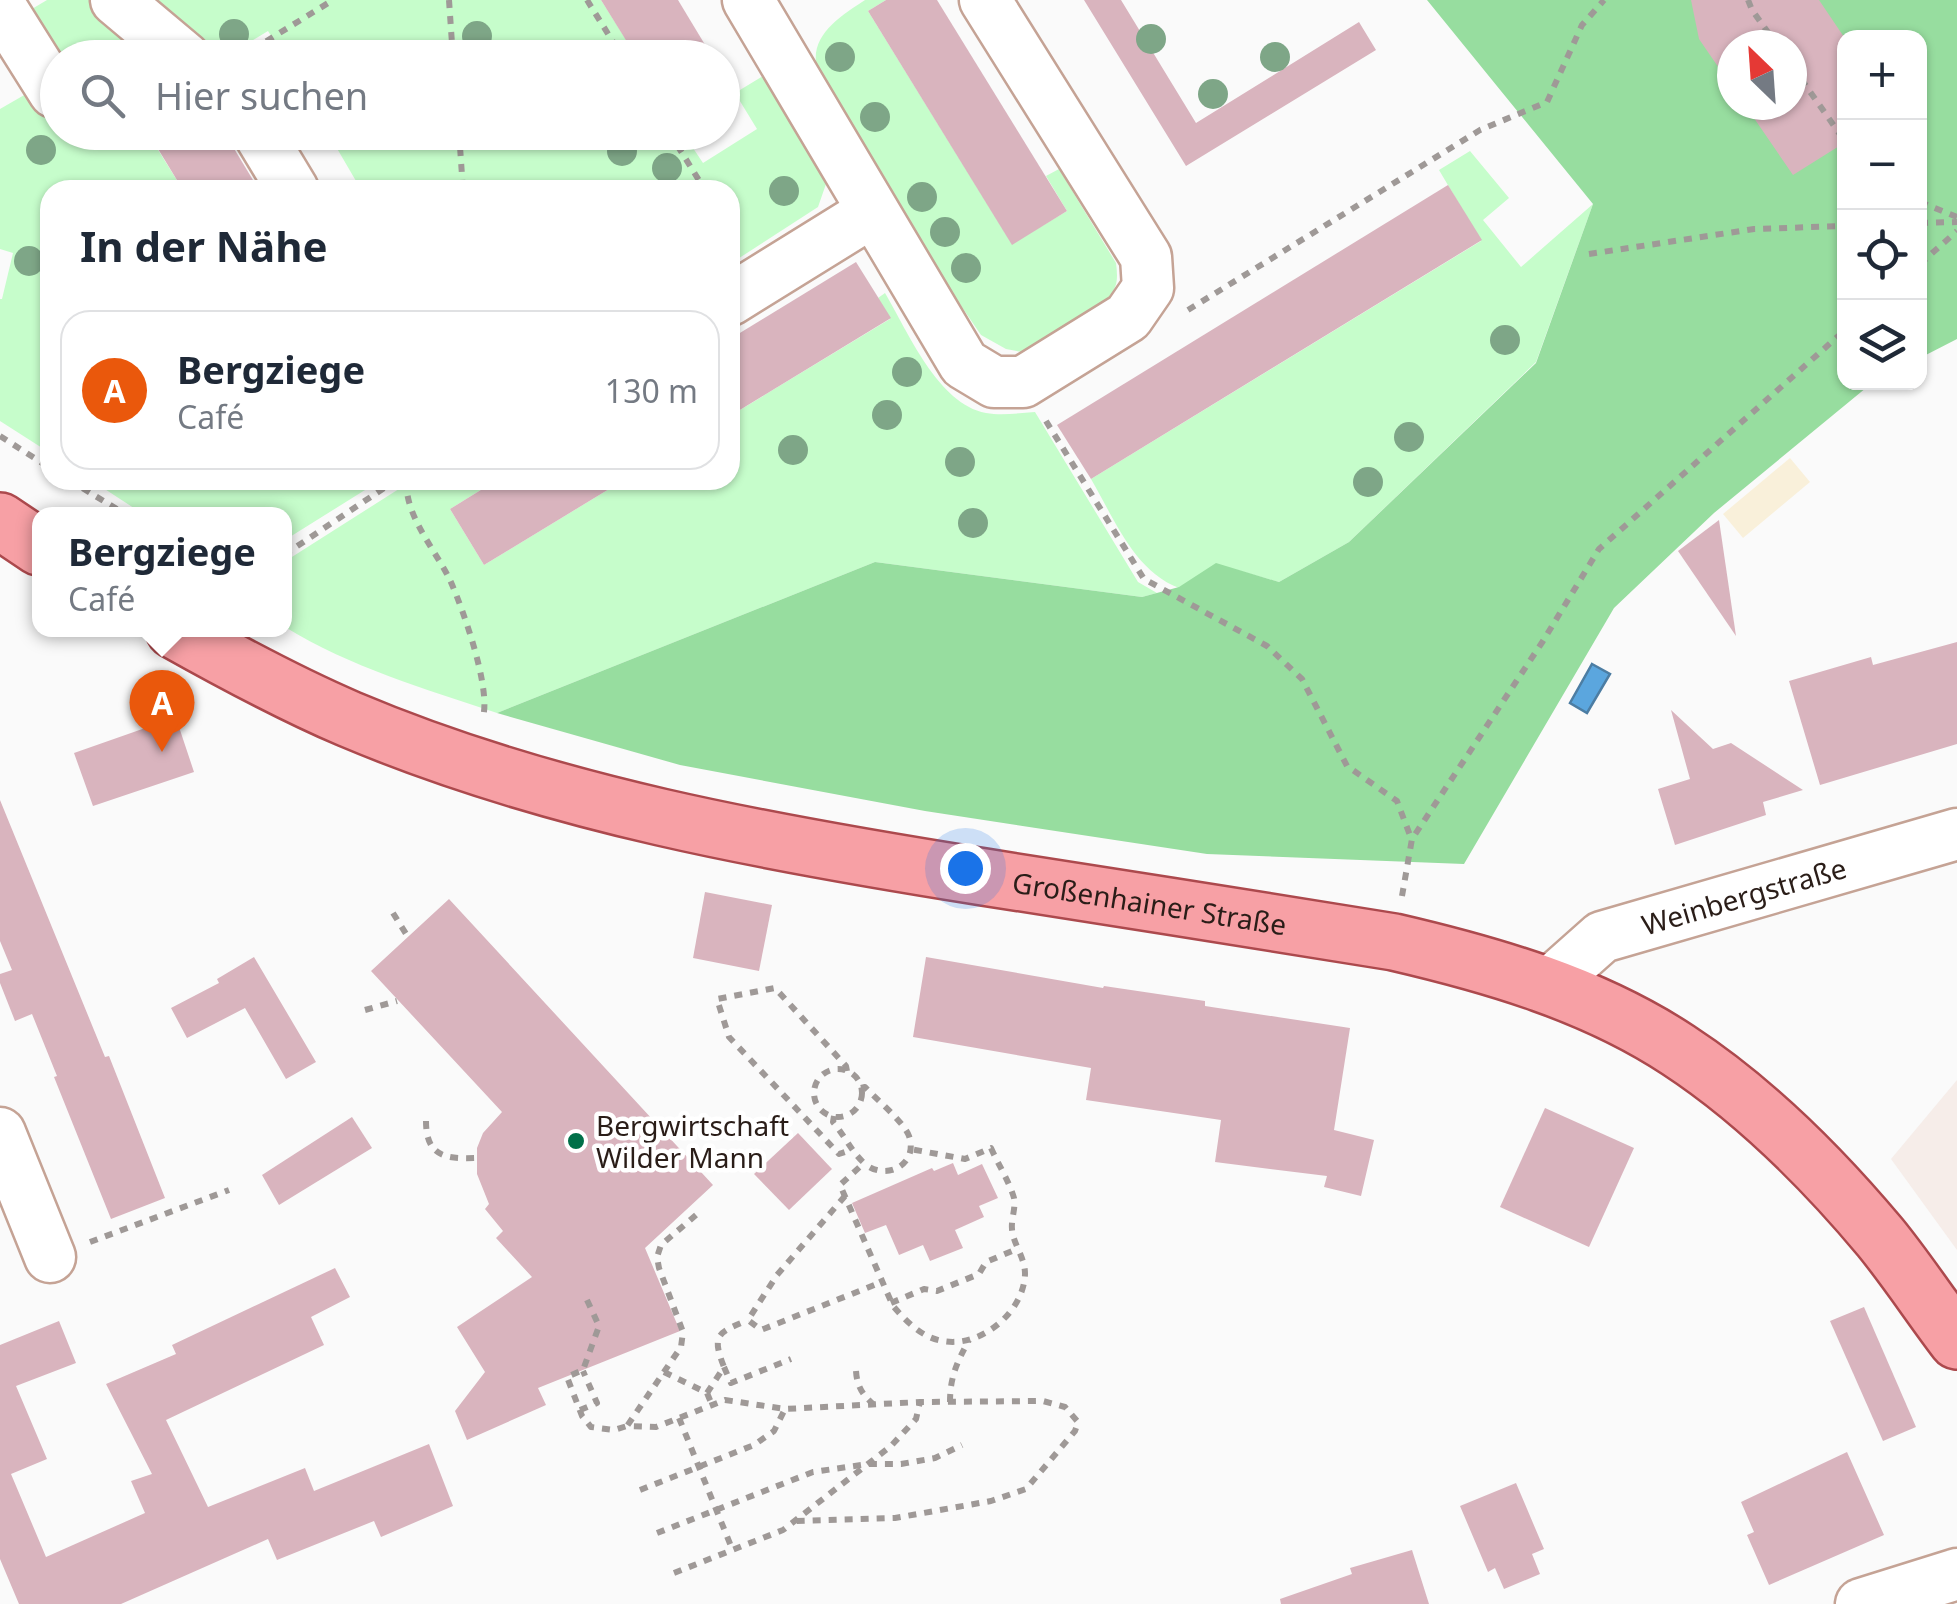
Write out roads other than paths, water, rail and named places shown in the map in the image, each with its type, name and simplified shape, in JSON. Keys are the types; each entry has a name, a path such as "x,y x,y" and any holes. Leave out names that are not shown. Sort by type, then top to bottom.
{"main road":[{"path":"0,521 32,541"},
{"name":"Großenhainer Straße","path":"187,637 350,719 505,776 632,810 859,857 1394,942 1474,960 1548,985 1676,1048 1725,1083 1811,1162 1880,1238 1957,1342"}],"street":[{"path":"116,0 164,40"},
{"path":"767,6 872,212 964,364 994,382 1023,382 1128,318 1148,288 1146,257 985,0"},
{"path":"0,6 40,70"},
{"path":"269,150 287,180"},
{"path":"740,294 872,212"},
{"name":"Weinbergstraße","path":"1548,985 1602,937 1957,834"},
{"path":"0,1133 50,1257"},
{"path":"1861,1604 1957,1574"}],"water":[{"path":"1592,664 1610,674 1587,713 1570,703"}],"place":[{"name":"Bergziege","path":"162,752"},
{"name":"Bergwirtschaft Wilder Mann","path":"576,1141"}]}
